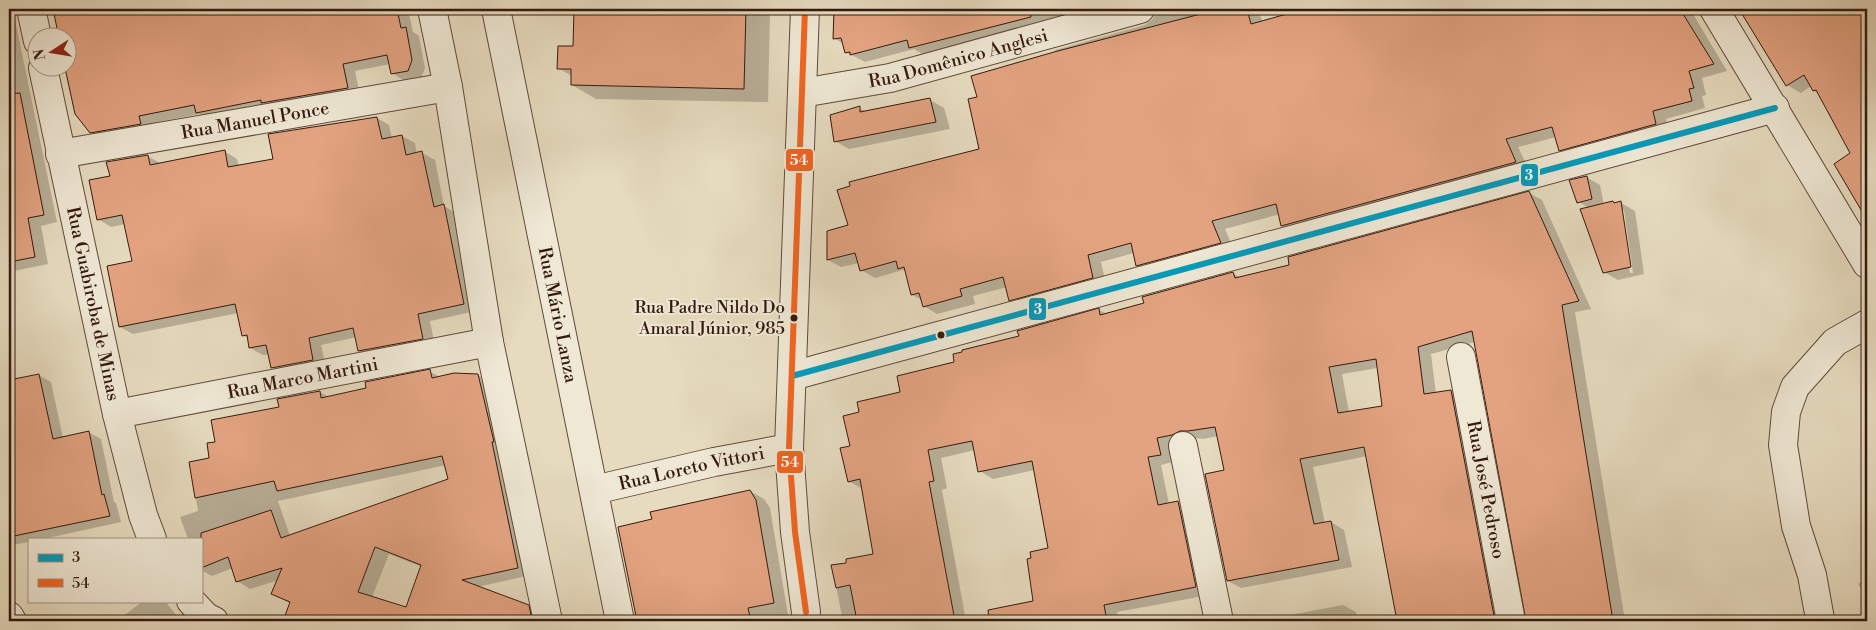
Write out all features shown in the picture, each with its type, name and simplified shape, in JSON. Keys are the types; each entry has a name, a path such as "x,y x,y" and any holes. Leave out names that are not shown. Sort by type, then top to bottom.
{"street":[{"path":"31,9 35,28"},
{"path":"432,9 448,87 489,342 548,621"},
{"name":"Rua Mário Lanza","path":"496,9 620,621"},
{"path":"805,9 789,448 795,532 806,612"},
{"name":"Rua Domênico Anglesi","path":"802,93 890,78 1140,9"},
{"path":"1714,9 1867,264"},
{"name":"Rua Guabiroba de Minas","path":"45,78 117,414 143,515 152,538"},
{"name":"Rua Manuel Ponce","path":"60,154 448,87"},
{"path":"792,376 1775,108"},
{"path":"1820,620 1812,575 1796,526 1783,445 1786,412 1795,387 1835,342 1867,324"},
{"name":"Rua Marco Martini","path":"117,414 489,342"},
{"name":"Rua José Pedroso","path":"1462,358 1511,621"},
{"path":"1183,446 1220,621"},
{"name":"Rua Loreto Vittori","path":"594,490 714,462 789,448"},
{"path":"192,602 206,617 214,621"},
{"path":"9,616 12,621"}],"building":[{"path":"53,9 397,9 401,28 406,27 412,60 408,71 391,74 387,55 343,64 348,88 261,103 261,100 196,113 194,105 139,116 141,124 90,133 75,114 67,78 78,78 78,28 57,28"},
{"path":"574,9 746,9 744,89 571,85 571,69 557,69 558,46 573,46"},
{"path":"834,9 1030,9 1031,17 909,48 907,40 850,55 850,52 845,53 841,38 833,39"},
{"path":"1220,9 1247,9 1251,24 1294,12 1293,9 1680,9 1714,64 1689,71 1694,88 1689,89 1692,101 1653,111 1656,124 1559,151 1552,127 1506,139 1516,162 1281,226 1276,204 1212,221 1221,243 1136,266 1131,243 1088,255 1093,278 1009,301 1003,277 960,289 962,296 923,307 919,293 911,295 904,267 898,269 896,261 860,271 855,253 827,260 827,231 848,225 837,190 850,186 849,182 979,149 968,99 977,97 971,76 1054,52"},
{"path":"1739,9 1867,9 1867,220 1834,164 1850,153 1816,90 1813,91 1804,75 1786,86"},
{"path":"20,93 44,215 28,218 35,257 9,262 9,94"},
{"path":"930,98 936,122 834,142 830,115 860,106 860,112"},
{"path":"377,117 382,139 402,135 406,155 422,151 434,207 444,204 464,304 418,314 423,339 358,351 353,328 309,338 313,360 271,368 266,345 249,348 247,335 242,336 235,304 119,327 107,266 132,261 122,215 97,220 89,180 110,176 106,162 148,155 150,165 225,150 228,167 273,159 268,134"},
{"path":"1587,176 1592,199 1577,203 1569,180"},
{"path":"1529,191 1579,301 1562,305 1613,621 1526,621 1472,331 1418,347 1424,394 1451,390 1495,621 1397,621 1364,447 1300,459 1314,524 1331,521 1339,560 1227,581 1205,474 1224,470 1215,427 1180,431 1157,438 1161,455 1148,457 1158,505 1178,501 1196,587 1104,605 1107,621 989,621 988,610 1033,601 1027,559 1031,558 1030,552 1048,548 1032,461 978,472 972,441 928,450 934,481 929,482 955,621 857,621 850,585 836,588 831,565 846,563 846,559 873,554 860,479 848,482 840,448 850,446 843,416 859,412 857,402 900,392 897,376 954,362 953,354 1019,336 1017,331 1099,308 1100,315 1144,303 1142,297 1233,272 1235,278 1289,265 1288,257","holes":["1376,359 1382,406 1338,413 1329,367"]},
{"path":"1613,201 1614,203 1621,201 1631,267 1603,273 1580,209"},
{"path":"430,369 432,378 454,373 478,374 494,442 492,442 518,568 462,580 529,605 532,621 283,621 290,602 271,594 282,568 236,582 228,557 202,568 201,533 271,510 281,538 448,479 442,456 277,491 274,481 195,498 189,462 209,458 207,443 215,442 211,420 279,407 277,399 320,391 321,398 366,388 365,382","holes":["375,547 421,565 406,607 358,592"]},
{"path":"39,374 53,439 89,431 102,495 104,494 110,516 9,537 9,380"},
{"path":"750,490 756,500 774,603 748,608 751,621 637,621 618,527 652,519 650,512"}],"transit line":[{"name":"54","path":"805,9 789,448 795,532 806,612"},
{"name":"3","path":"792,376 1775,108"}],"place":[{"name":"Rua Padre Nildo Do Amaral Júnior, 985","path":"794,318"}]}
